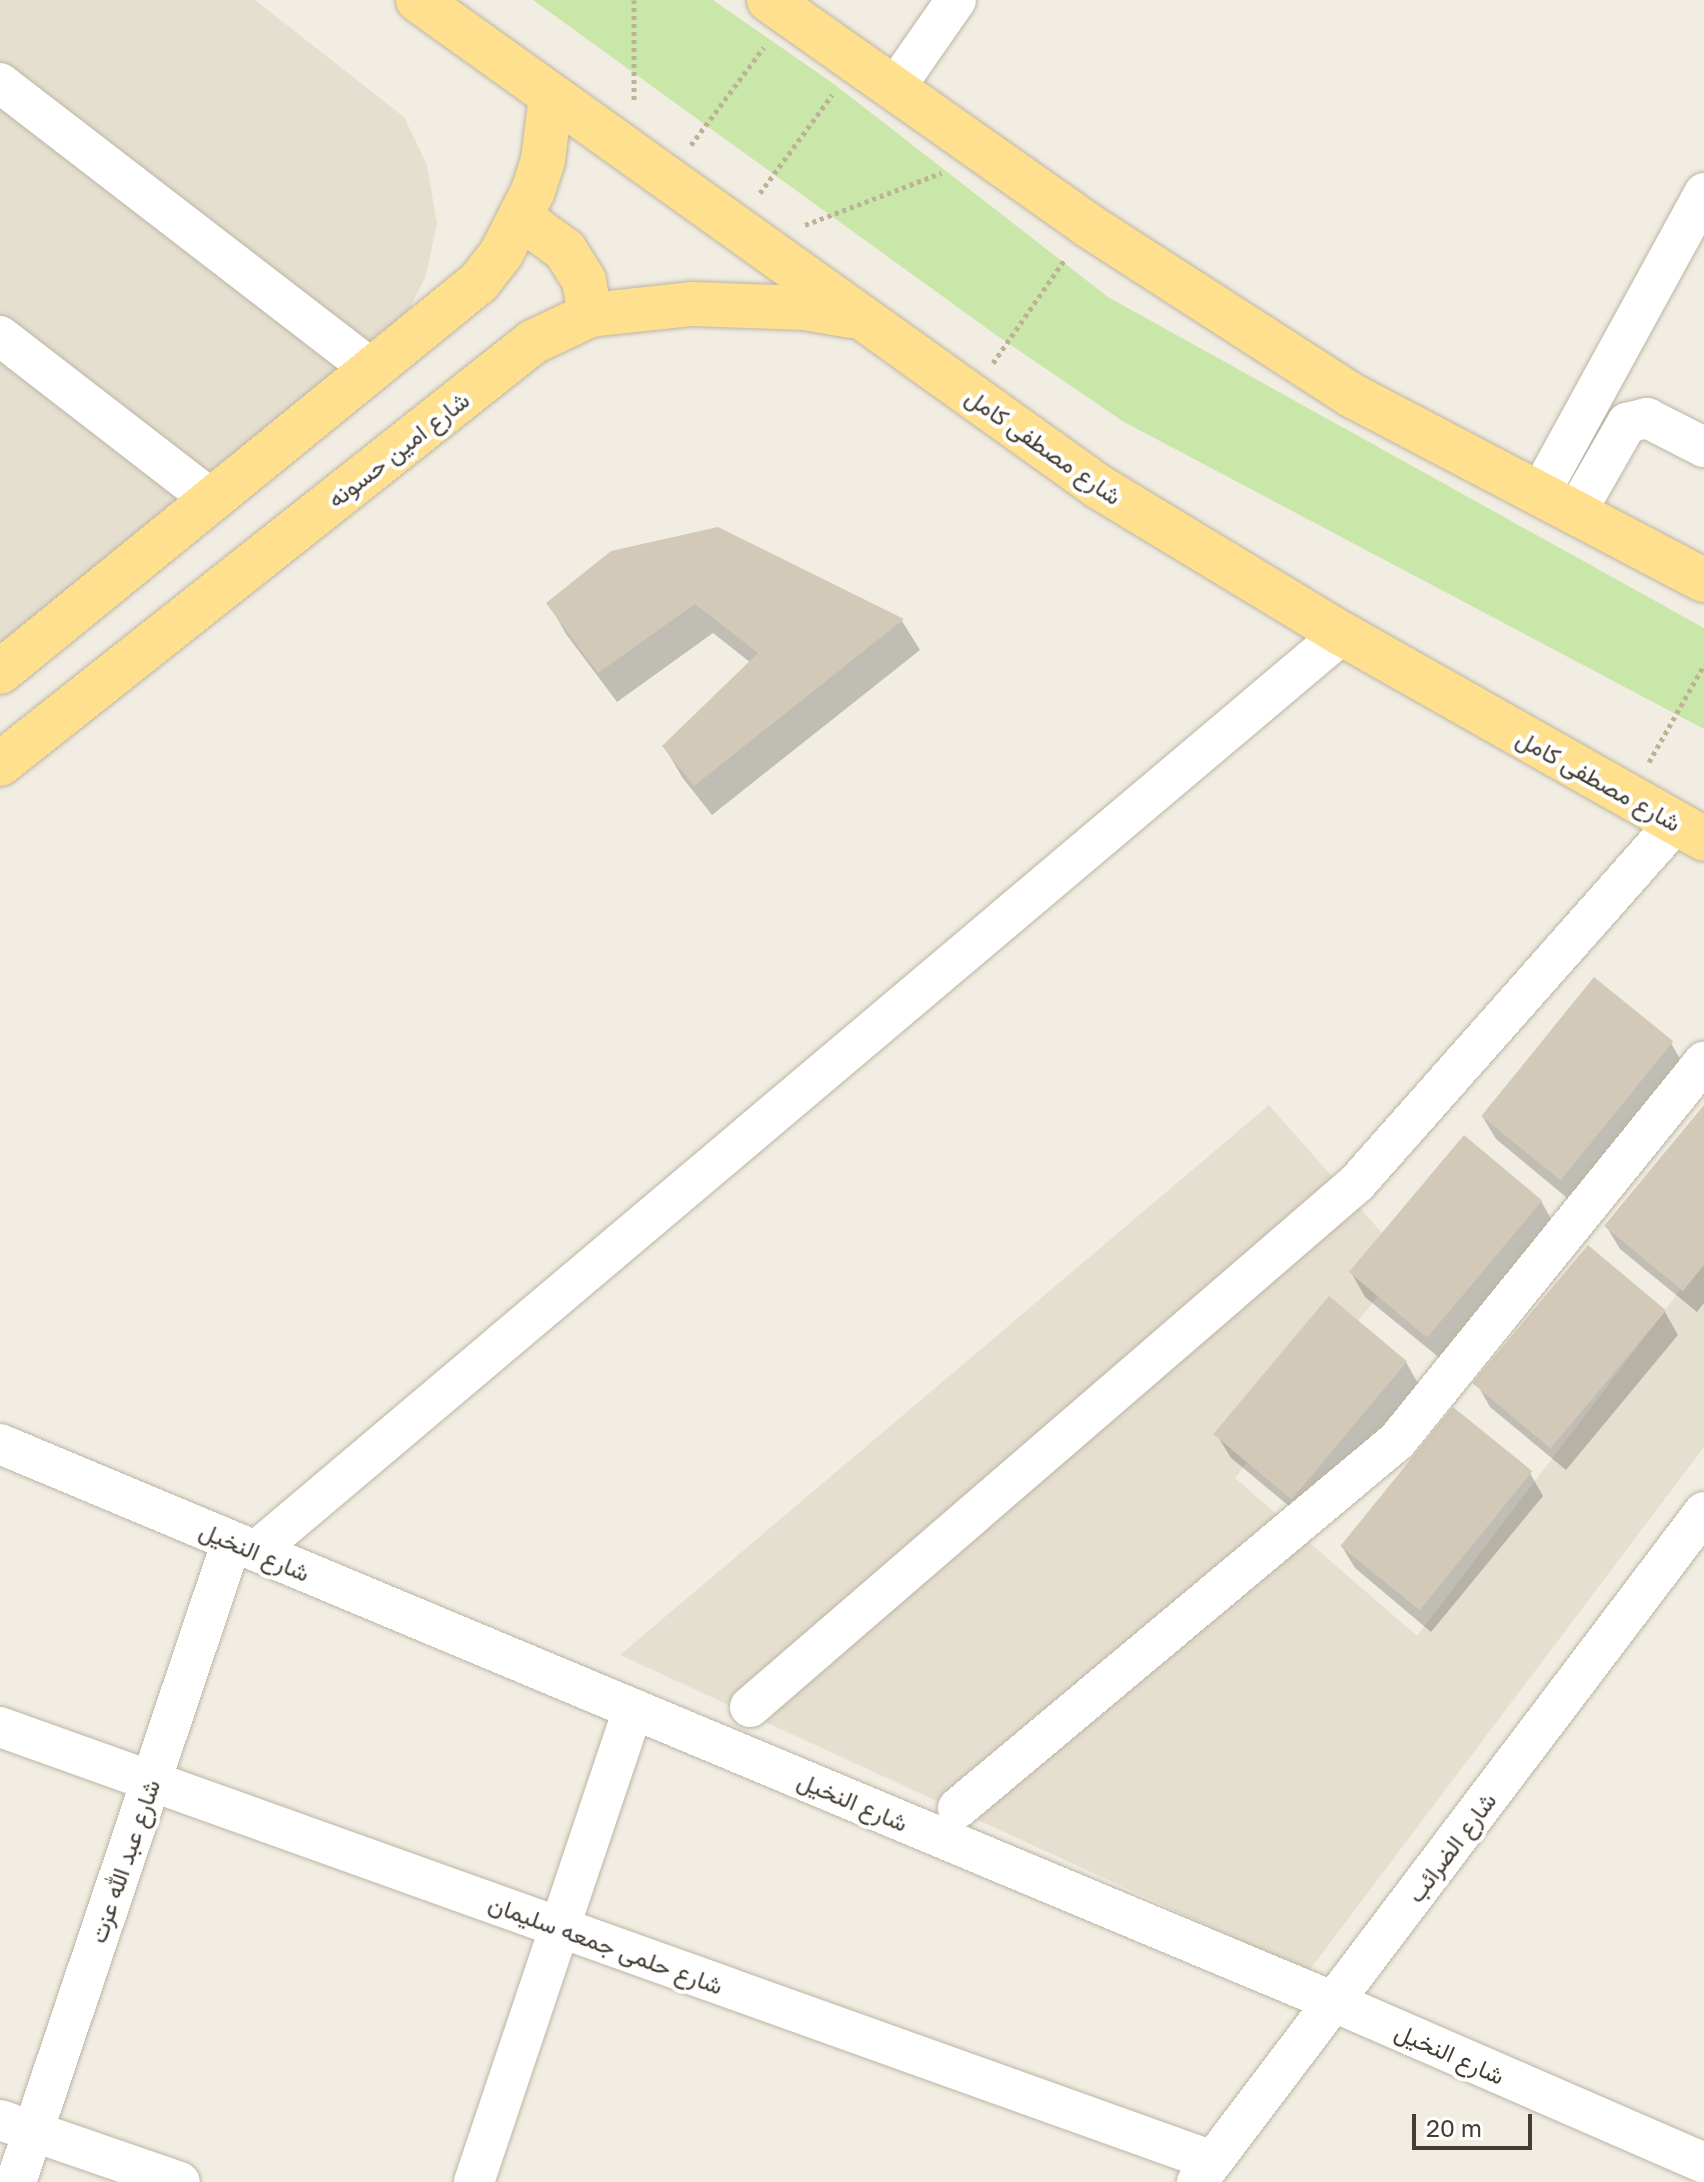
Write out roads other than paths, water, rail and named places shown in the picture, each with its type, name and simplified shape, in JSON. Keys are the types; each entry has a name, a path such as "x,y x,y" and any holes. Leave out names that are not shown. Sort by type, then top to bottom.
{"main road":[{"name":"شارع مصطفى كامل","path":"418,0 1099,487 1342,634 1690,831"},
{"path":"779,7 1089,226 1353,396 1704,580"},
{"path":"0,672 479,282 519,223 543,160 551,96"},
{"path":"519,223 536,229 565,250 584,281 590,315"},
{"name":"شارع امين حسونه","path":"0,764 533,342 590,315 692,304 805,308 861,317"}],"street":[{"path":"894,89 956,0"},
{"path":"0,83 372,369"},
{"path":"1558,502 1704,193"},
{"path":"0,336 212,500"},
{"path":"1558,502 1627,423 1647,418 1704,447"},
{"path":"244,1546 1342,634"},
{"path":"750,1707 1357,1183 1690,831"},
{"path":"958,1808 1385,1452 1704,1062"},
{"name":"شارع النخيل","path":"0,1444 1334,2002 1704,2163"},
{"name":"شارع الضرائب","path":"1205,2172 1704,1512"},
{"name":"شارع عبد الله عزت","path":"16,2182 16,2126 244,1546"},
{"path":"474,2182 633,1709"},
{"name":"شارع حلمى جمعه سليمان","path":"0,1727 560,1927 1205,2172"},
{"path":"16,2126 180,2182"}]}
